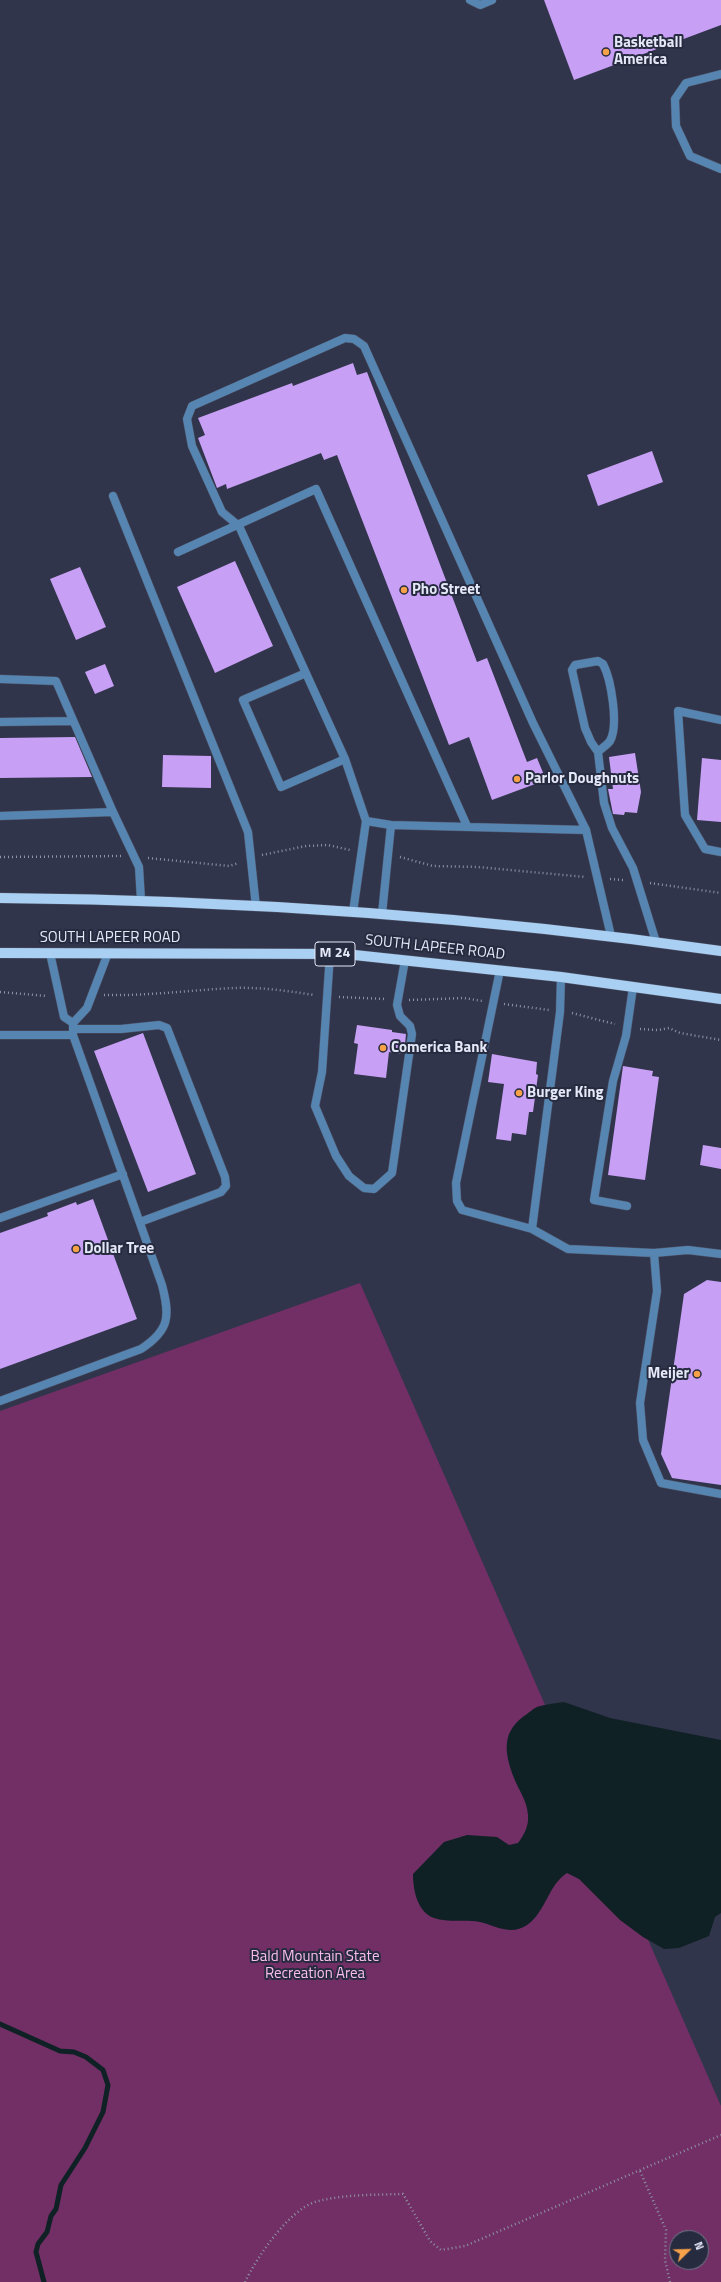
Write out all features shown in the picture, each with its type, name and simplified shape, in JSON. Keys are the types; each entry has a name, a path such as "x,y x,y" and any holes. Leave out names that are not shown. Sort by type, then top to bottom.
{"main road":[{"name":"SOUTH LAPEER ROAD","path":"0,898 141,900 382,914 611,936 721,951"},
{"name":"SOUTH LAPEER ROAD","path":"0,953 330,954 405,960 561,977 721,999"}],"lane":[{"path":"470,0 480,5 492,0"},
{"path":"721,74 686,83 675,99 676,126 690,156 721,169"},
{"path":"353,912 366,821 345,759 239,526 222,512 192,446 187,420 192,406 346,338 360,342 533,724 586,830 611,936"},
{"path":"178,552 239,526 316,489 467,826"},
{"path":"113,496 248,832 256,907"},
{"path":"598,752 610,740 614,726 609,675 603,664 598,661 575,665 572,670 585,728 591,742 598,752 604,803 612,828 633,868 656,942"},
{"path":"306,673 243,700 281,787 345,759"},
{"path":"0,679 56,681 113,812 139,867 141,900"},
{"path":"721,720 678,711 685,815 705,849 721,852"},
{"path":"0,722 73,721"},
{"path":"0,816 113,812"},
{"path":"366,821 391,825 586,830"},
{"path":"382,914 391,825"},
{"path":"0,1401 141,1349 156,1339 166,1321 166,1302 73,1029 64,1016 50,953"},
{"path":"73,1029 87,1008 108,953"},
{"path":"330,954 322,1072 315,1106 336,1156 349,1176 364,1188 374,1189 392,1173 410,1059 412,1034 406,1021 400,1016 398,1000 405,960"},
{"path":"500,970 456,1183 457,1201 462,1210 532,1229 568,1249 654,1253 688,1250 721,1254"},
{"path":"532,1229 560,1012 561,977"},
{"path":"627,1206 594,1200 613,1081 628,1026 633,986"},
{"path":"0,1035 73,1029 121,1029 159,1024 167,1028 226,1177 226,1186 221,1192 140,1222"},
{"path":"0,1218 123,1174"},
{"path":"654,1253 657,1291 640,1403 643,1440 661,1483 721,1494"}],"path":[{"path":"91,996 172,994 237,988 265,988 328,997 348,996 421,1001 464,998 579,1014 596,1020 642,1029 669,1028 680,1032 721,1040"},
{"path":"0,992 60,996"},
{"path":"245,2282 252,2267 289,2219 314,2202 356,2196 403,2194 430,2241 441,2250 465,2246 721,2136"},
{"path":"640,2170 666,2230 665,2260 670,2282"}],"green space":[{"name":"Bald Mountain State Recreation Area","path":"360,1283 721,2106 721,2282 0,2282 0,1411"}],"shaded area":[{"path":"564,1702 610,1718 721,1740 721,1913 715,1917 709,1936 679,1948 664,1949 643,1937 620,1920 579,1879 567,1873 555,1884 539,1913 533,1920 527,1925 515,1930 504,1929 475,1921 451,1921 434,1918 428,1915 420,1905 415,1893 413,1874 444,1842 467,1835 497,1837 509,1845 518,1843 527,1827 528,1815 526,1805 514,1778 508,1759 507,1743 509,1735 519,1721 535,1708 543,1705"}],"building":[{"name":"Basketball America","path":"544,0 721,0 721,25 574,80"},
{"path":"353,363 357,375 367,372 477,662 487,658 527,762 537,758 546,780 492,800 469,737 449,745 337,455 324,460 321,453 227,489 226,484 217,488 198,438 205,435 198,418 292,383 293,386"},
{"path":"652,451 663,482 598,506 587,475"},
{"path":"235,561 273,646 215,673 177,587"},
{"path":"80,567 106,627 76,640 50,579"},
{"path":"105,664 114,686 95,694 85,672"},
{"path":"75,737 92,777 0,778 0,738"},
{"path":"635,753 641,792 637,813 625,812 624,815 613,814 608,789 613,789 609,757"},
{"path":"163,755 211,756 211,788 162,787"},
{"path":"702,758 721,760 721,822 697,820"},
{"name":"Comerica Bank","path":"357,1025 392,1030 392,1032 406,1034 404,1054 389,1052 386,1078 354,1074 358,1044 354,1043"},
{"path":"143,1033 196,1174 148,1192 94,1051"},
{"name":"Burger King","path":"492,1054 537,1062 536,1074 538,1075 533,1112 529,1112 526,1135 512,1133 511,1141 496,1139 504,1084 488,1082"},
{"path":"623,1066 653,1071 652,1076 659,1077 645,1180 608,1175"},
{"path":"703,1145 721,1148 721,1169 700,1165"},
{"path":"93,1199 137,1319 0,1369 0,1233 48,1216 47,1213 76,1202 77,1205"},
{"name":"Meijer","path":"707,1280 721,1282 721,1485 672,1478 661,1454 684,1294"}],"waterway":[{"path":"0,2024 60,2051 74,2052 86,2057 103,2070 108,2085 103,2112 85,2148 61,2185 56,2209 51,2216 47,2232 38,2244 36,2252 44,2282"}],"place":[{"name":"Basketball America","path":"606,52"},
{"name":"Pho Street","path":"404,590"},
{"name":"Parlor Doughnuts","path":"517,779"},
{"name":"Comerica Bank","path":"383,1048"},
{"name":"Burger King","path":"519,1093"},
{"name":"Dollar Tree","path":"76,1249"},
{"name":"Meijer","path":"697,1374"}]}
